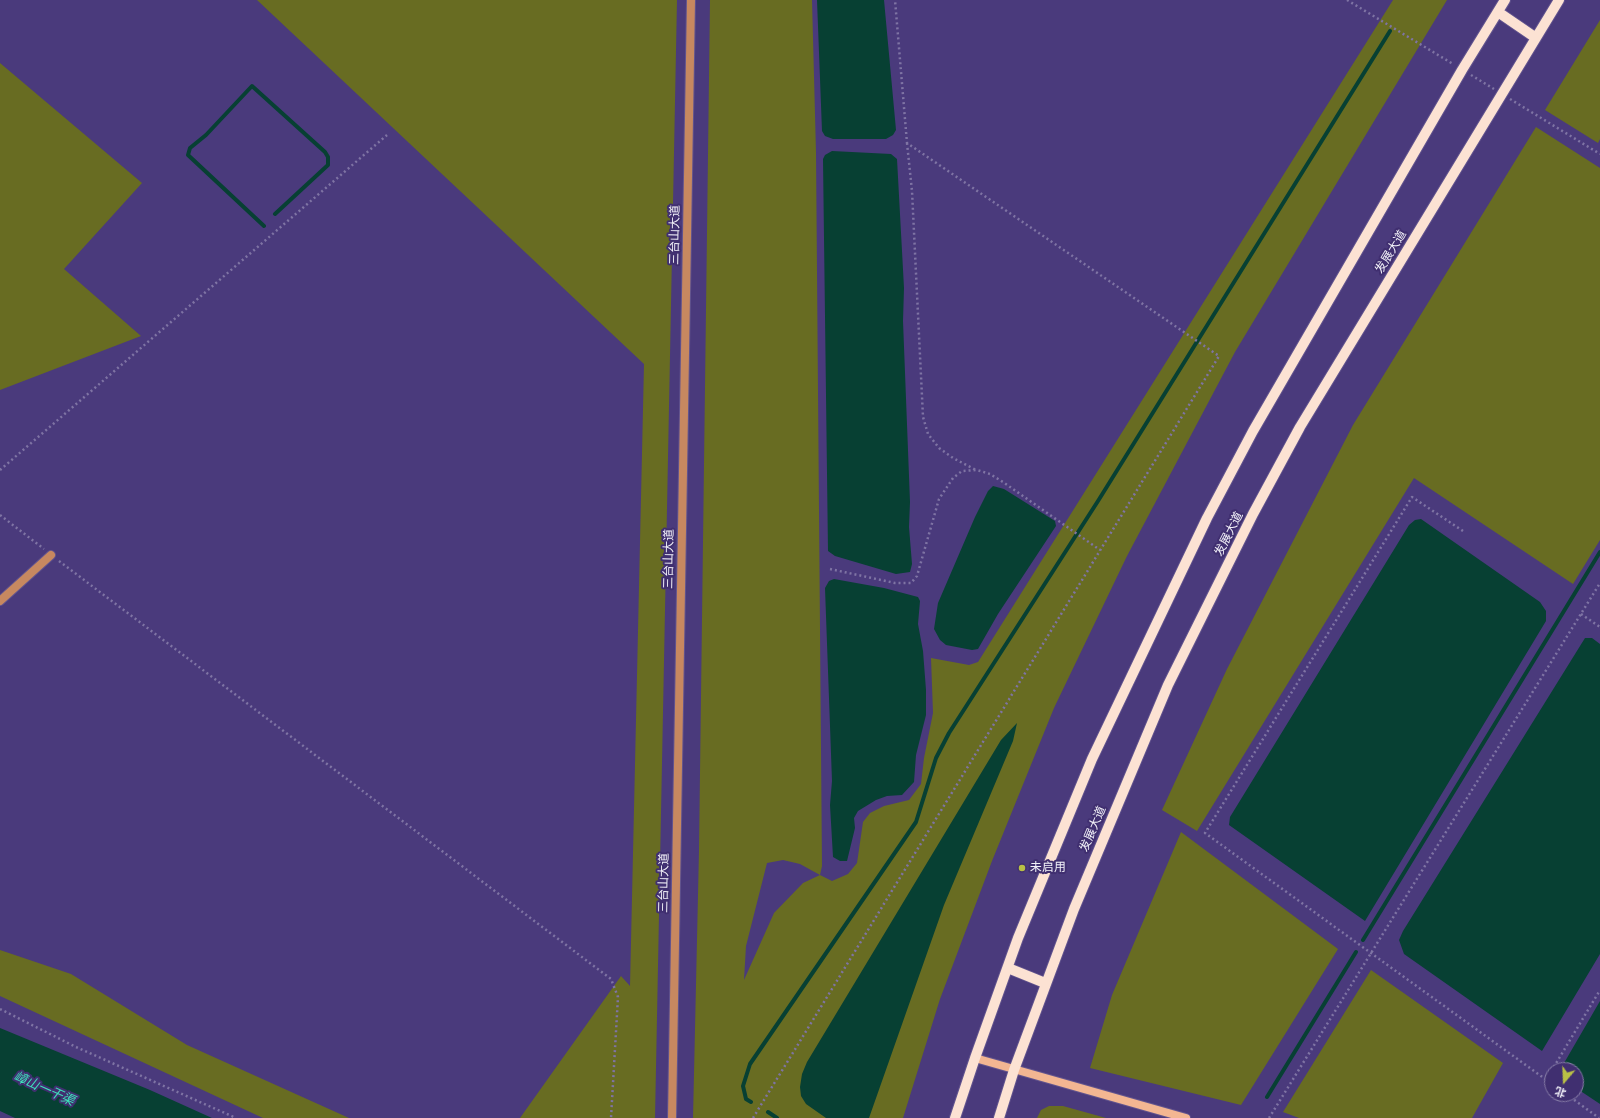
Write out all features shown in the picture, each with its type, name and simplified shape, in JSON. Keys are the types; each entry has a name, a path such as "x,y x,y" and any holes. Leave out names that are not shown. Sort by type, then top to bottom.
{"main road":[{"path":"955,1118 1008,968 1092,759 1207,518 1253,431 1462,70 1505,0"},
{"name":"发展大道","path":"999,1118 1014,1070 1045,984 1105,833 1168,685 1253,514 1300,427 1560,0"},
{"path":"1498,12 1536,38"},
{"path":"1008,968 1045,984"},
{"path":"975,1058 1186,1118"}],"street":[{"name":"三台山大道","path":"672,1118 690,0"},
{"path":"0,601 51,555"}],"path":[{"path":"895,0 912,191 923,417 928,434 939,448 977,470 990,474 1003,482 1100,550"},
{"path":"1347,0 1600,154"},
{"path":"0,470 387,135"},
{"path":"753,1118 1219,356 907,143"},
{"path":"830,569 895,583 911,583 917,576 938,499 946,487 962,471 977,470"},
{"path":"1463,531 1412,497 1205,833 1544,1079"},
{"path":"0,515 611,979 618,997 611,1118"},
{"path":"1269,1118 1600,583"},
{"path":"1581,614 1600,627"},
{"path":"1557,1062 1600,990"},
{"path":"0,1009 76,1047 236,1118"},
{"path":"1577,1102 1599,1118"}],"shaded area":[{"path":"257,0 677,0 655,1118 520,1118 621,976 630,986 644,364"},
{"path":"710,0 812,0 816,152 822,866 820,875 832,881 848,874 857,863 863,822 870,813 884,806 909,800 921,784 924,758 933,713 931,658 969,665 978,662 1393,0 1447,0 1235,352 1127,556 1054,708 992,861 940,999 903,1118 693,1118 699,850","holes":["783,860 800,864 820,875 803,883 774,913 744,980 746,946 767,863"]},
{"path":"1600,20 1600,139 1598,143 1545,110"},
{"path":"0,63 142,183 64,269 141,336 0,390"},
{"path":"1536,127 1600,168 1600,540 1573,584 1414,478 1197,831 1162,810 1227,669 1353,425"},
{"path":"1181,832 1338,949 1241,1105 1090,1068 1112,995"},
{"path":"0,950 71,974 187,1045 349,1118 263,1118 0,996"},
{"path":"1371,970 1503,1063 1472,1118 1299,1118 1283,1112"},
{"path":"1049,1106 1063,1106 1106,1118 1037,1118 1041,1110"}],"water":[{"path":"817,0 884,0 896,130 893,135 886,139 833,139 825,136 822,131"},
{"path":"832,151 891,154 897,159 904,288 903,321 910,502 909,527 912,564 910,572 896,574 835,556 828,551 823,159 825,155"},
{"path":"993,486 1004,489 1055,521 1056,526 998,614 978,649 972,650 946,645 940,640 934,629 938,603 975,517 988,491"},
{"path":"1421,519 1540,602 1546,611 1546,621 1365,921 1229,825 1230,817 1409,525 1415,520"},
{"path":"834,579 884,588 918,597 920,601 918,624 923,651 926,690 926,715 916,755 914,782 902,795 887,796 876,800 858,811 854,818 855,828 847,861 840,861 833,857 830,805 832,781 825,588 829,581"},
{"path":"1585,638 1592,638 1600,644 1600,954 1542,1051 1404,954 1399,940 1403,931"},
{"path":"1017,723 1013,741 944,905 869,1118 826,1118 806,1104 801,1096 800,1087 802,1074 807,1062 1001,740"},
{"path":"1600,1001 1600,1104 1584,1093 1584,1062 1565,1062"},
{"name":"嶂山一干渠","path":"0,1028 150,1090 212,1118 15,1118 0,1111"}],"waterway":[{"path":"751,1102 746,1099 743,1086 750,1064 916,822 936,758 949,733 1098,501 1390,31"},
{"path":"264,226 188,155 190,148 206,135 252,86 325,152 328,157 328,165 275,214"},
{"path":"1363,940 1600,552"},
{"path":"1267,1097 1356,952"},
{"path":"768,1112 777,1118"}],"place":[{"name":"未启用","path":"1022,868"}]}
